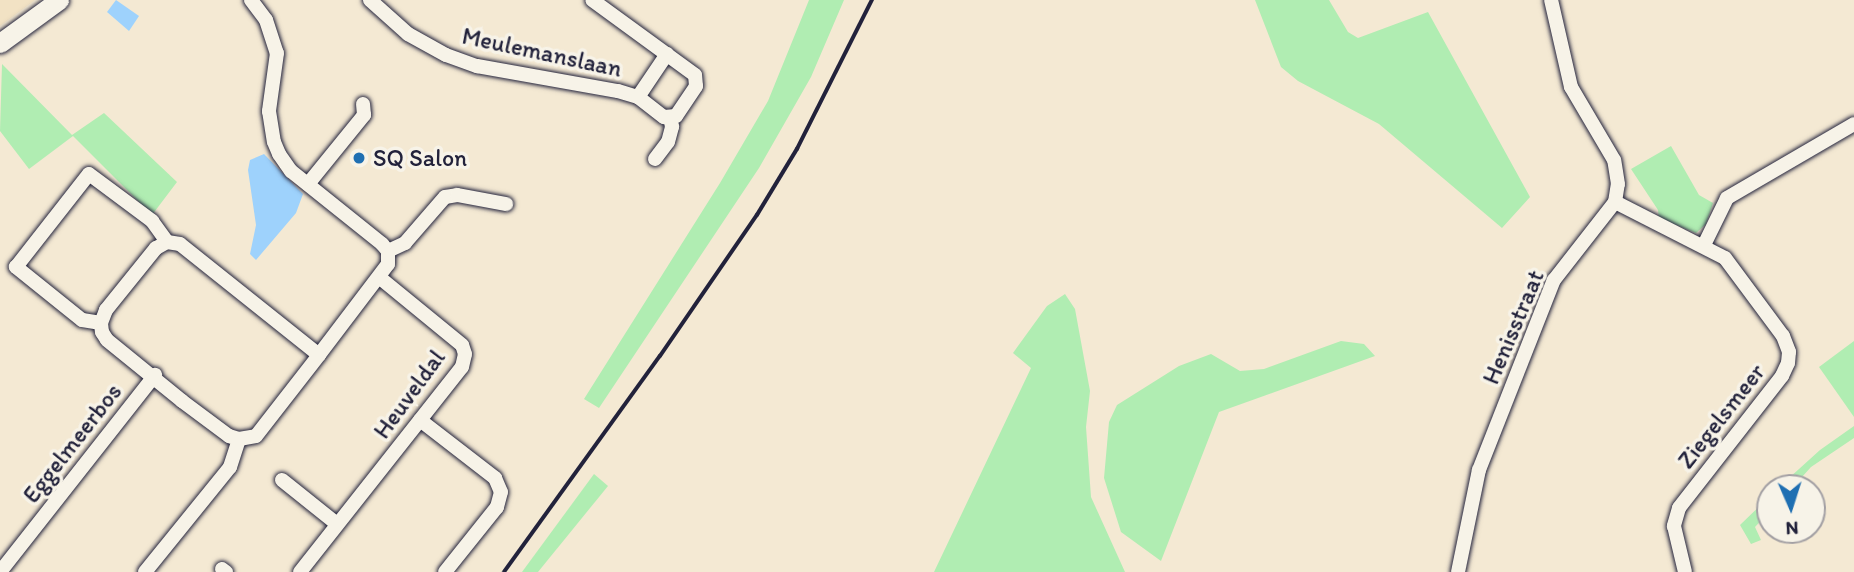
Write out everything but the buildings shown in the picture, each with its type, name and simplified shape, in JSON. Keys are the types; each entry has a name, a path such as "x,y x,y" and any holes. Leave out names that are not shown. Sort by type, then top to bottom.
{"main road":[{"path":"0,43 59,0"}],"street":[{"path":"251,0 266,20 277,53 269,111 274,142 290,171 388,251"},
{"name":"Meulemanslaan","path":"370,0 420,42 456,59 477,66 638,97 664,117 680,112 696,80 690,70 592,0"},
{"path":"1551,0 1571,87 1614,160 1618,184 1615,202"},
{"name":"Meulemanslaan","path":"638,97 667,54"},
{"path":"308,184 364,115 363,104"},
{"name":"Meulemanslaan","path":"655,159 668,142 672,127 670,117"},
{"path":"1704,245 1727,198 1854,124"},
{"path":"100,323 82,320 16,267 89,174 152,221 167,242"},
{"path":"388,251 405,243 445,197 457,195 506,204"},
{"name":"Ziegelsmeer","path":"1615,202 1725,258 1783,336 1789,352 1788,363 1679,508 1674,526 1685,572"},
{"name":"Henisstraat","path":"1458,572 1479,470 1554,279 1615,202"},
{"path":"319,355 180,244 167,242 156,248 106,310 100,323 107,340 229,436 239,439 256,436 380,278 388,264 388,251"},
{"name":"Heuveldal","path":"299,572 462,367 465,354 455,338 380,278"},
{"name":"Eggelmeerbos","path":"0,572 155,376"},
{"path":"419,420 495,478 502,492 497,507 445,572"},
{"path":"145,572 230,467 239,439"},
{"path":"282,480 337,524"}],"shaded area":[{"path":"0,0 35,0 0,26"}],"green space":[{"path":"809,0 844,0 811,77 759,168 599,408 584,399 720,183 768,101"},
{"path":"1255,0 1329,0 1348,32 1358,38 1428,12 1530,197 1502,228 1379,124 1298,81 1281,67"},
{"path":"2,64 72,135 104,113 177,182 152,215 73,136 29,169 0,131"},
{"path":"1671,146 1699,195 1713,203 1706,224 1696,233 1659,218 1658,210 1631,169"},
{"path":"1065,294 1075,309 1090,391 1086,427 1091,497 1125,572 934,572 1031,368 1013,353 1047,306"},
{"path":"1341,341 1364,344 1375,356 1219,412 1161,561 1121,532 1104,478 1109,422 1117,405 1179,366 1211,354 1240,371 1264,369"},
{"path":"1854,341 1854,417 1819,367"},
{"path":"1854,426 1854,438 1805,474 1793,474 1820,450"},
{"path":"594,474 608,486 538,572 522,572"},
{"path":"1756,510 1756,542 1751,544 1740,525"}],"water":[{"path":"116,0 139,16 129,31 107,12"},
{"path":"264,154 303,194 296,213 256,260 250,254 256,225 248,170 250,160"}],"railway":[{"path":"504,572 660,356 757,215 797,149 872,0"}],"place":[{"name":"SQ Salon","path":"359,158"}]}
